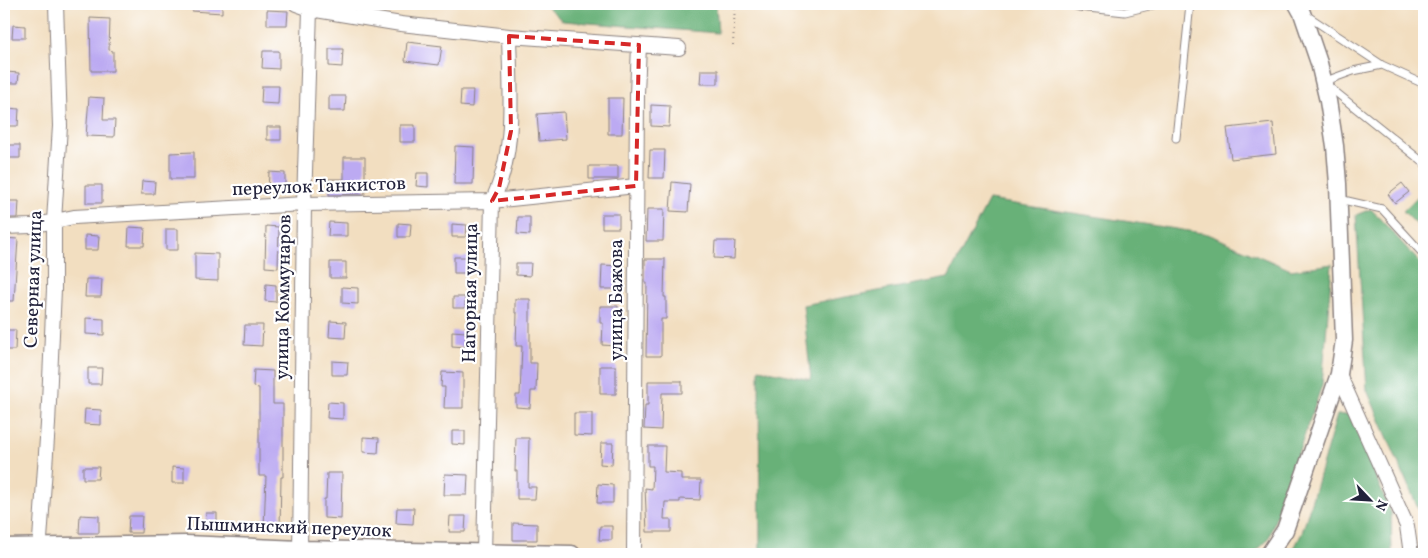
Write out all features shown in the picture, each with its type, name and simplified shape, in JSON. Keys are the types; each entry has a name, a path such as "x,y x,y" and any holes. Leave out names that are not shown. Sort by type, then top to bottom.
{"street":[{"name":"Северная улица","path":"39,551 48,424 54,289 54,221 60,126 56,4"},
{"path":"296,4 310,9 401,24 509,36 678,48"},
{"path":"1269,554 1285,530 1339,374 1344,340 1339,199 1335,146 1324,82 1300,8"},
{"name":"улица Коммунаров","path":"300,552 304,204 310,9"},
{"name":"Нагорная улица","path":"484,554 492,201 499,188 511,131 509,36"},
{"name":"улица Бажова","path":"634,554 636,186 639,45"},
{"name":"переулок Танкистов","path":"4,227 31,226 74,216 304,204 492,201 636,186"},
{"path":"1339,374 1407,526 1411,554"},
{"name":"Пышминский переулок","path":"4,547 39,551 186,544 300,552 572,554"}],"lane":[{"path":"1069,4 1079,7 1125,12 1157,4"},
{"path":"1176,138 1190,4"},
{"path":"1300,8 1382,66 1424,84"},
{"path":"1324,82 1353,71 1382,66"},
{"path":"1324,82 1424,163"},
{"path":"1339,199 1382,209 1424,255"}],"path":[{"path":"733,45 735,4"}],"highlighted area":[{"path":"509,36 639,45 636,186 492,201 499,188 511,131"}],"green space":[{"path":"544,4 716,4 718,33 563,21"},
{"path":"1424,190 1424,232 1403,211"},
{"path":"989,200 1208,234 1291,270 1332,264 1322,385 1268,540 1253,554 760,554 759,369 811,380 803,305 948,278"},
{"path":"1371,209 1424,267 1424,554 1422,554 1423,520 1367,390 1356,215"},
{"path":"1349,414 1391,513 1392,554 1291,554 1302,533 1337,415"}],"building":[{"path":"193,4 222,4 222,13 192,11"},
{"path":"267,10 288,11 287,25 267,25"},
{"path":"90,18 110,19 109,50 113,51 113,71 91,71"},
{"path":"13,25 25,26 25,38 12,38"},
{"path":"407,42 442,46 439,65 405,61"},
{"path":"329,49 343,49 342,67 329,66"},
{"path":"263,51 279,51 279,69 262,68"},
{"path":"701,70 718,70 718,84 700,84"},
{"path":"6,72 19,73 18,83 6,83"},
{"path":"262,86 279,86 278,104 261,103"},
{"path":"461,90 473,90 472,107 460,106"},
{"path":"329,96 346,96 345,111 329,111"},
{"path":"89,97 104,98 103,120 115,120 114,137 86,136"},
{"path":"608,98 623,98 622,134 608,134"},
{"path":"651,105 670,106 669,127 651,126"},
{"path":"7,108 19,109 18,126 6,126"},
{"path":"564,112 566,139 539,141 537,114"},
{"path":"1273,123 1276,154 1231,159 1227,128"},
{"path":"400,125 415,125 415,142 400,142"},
{"path":"267,127 281,127 281,140 267,140"},
{"path":"6,145 20,145 20,158 6,158"},
{"path":"455,146 474,147 473,184 454,184"},
{"path":"650,150 665,150 664,178 649,178"},
{"path":"194,152 194,179 170,179 170,153"},
{"path":"344,157 365,157 365,194 329,195 329,179 344,179"},
{"path":"589,166 618,166 618,179 589,179"},
{"path":"269,172 285,173 285,193 268,192"},
{"path":"417,173 428,173 428,187 416,186"},
{"path":"142,181 155,182 154,194 141,194"},
{"path":"672,182 690,184 688,212 670,211"},
{"path":"1402,183 1409,192 1395,203 1388,194"},
{"path":"86,185 102,185 102,203 86,203"},
{"path":"7,201 19,201 18,218 7,218"},
{"path":"647,209 664,209 663,241 646,241"},
{"path":"602,214 619,214 619,228 602,228"},
{"path":"518,217 530,217 530,235 517,234"},
{"path":"329,222 347,223 347,236 328,236"},
{"path":"398,223 411,224 410,237 398,237"},
{"path":"452,224 467,225 466,237 452,237"},
{"path":"266,226 279,227 278,268 265,267"},
{"path":"129,227 145,228 144,246 128,246"},
{"path":"166,229 178,229 178,250 166,250"},
{"path":"85,235 99,236 98,250 85,250"},
{"path":"4,238 18,239 14,301 4,301"},
{"path":"715,241 735,241 734,259 714,258"},
{"path":"195,253 218,254 218,281 195,280"},
{"path":"454,257 469,257 468,273 454,273"},
{"path":"645,259 665,259 664,297 666,297 666,319 661,319 661,356 646,356 647,283 645,283"},
{"path":"330,262 346,262 346,278 330,278"},
{"path":"516,263 531,263 530,276 516,275"},
{"path":"602,265 621,266 620,289 601,289"},
{"path":"86,279 102,279 101,297 85,297"},
{"path":"266,284 276,285 276,302 265,301"},
{"path":"342,287 358,288 358,304 342,303"},
{"path":"453,297 465,297 465,308 453,308"},
{"path":"515,299 530,299 530,363 537,363 536,391 531,391 530,408 516,407 516,395 520,395 522,346 516,346 517,313 515,313"},
{"path":"600,306 618,306 616,346 602,345 603,323 600,323"},
{"path":"86,318 104,319 104,335 86,334"},
{"path":"330,321 346,322 345,338 329,337"},
{"path":"245,325 263,325 262,346 244,345"},
{"path":"4,330 16,330 15,350 4,350"},
{"path":"452,331 466,332 465,347 452,346"},
{"path":"332,361 348,362 347,375 332,375"},
{"path":"600,366 616,366 616,394 600,394"},
{"path":"88,368 102,368 101,384 88,384"},
{"path":"254,370 273,371 273,404 283,404 283,477 281,477 280,529 264,529 266,476 259,476 259,388 253,387"},
{"path":"442,372 463,373 463,408 444,408 445,387 441,387"},
{"path":"648,381 682,381 682,393 662,393 661,430 644,429 645,405 648,405"},
{"path":"328,402 343,403 343,419 327,418"},
{"path":"85,409 101,410 101,425 84,424"},
{"path":"574,413 592,413 592,436 574,435"},
{"path":"452,431 465,431 465,445 452,444"},
{"path":"363,437 379,438 378,453 363,452"},
{"path":"516,438 529,438 528,487 536,487 535,499 517,499 517,471 515,471"},
{"path":"601,443 613,443 612,465 600,464"},
{"path":"648,446 665,446 664,472 681,473 681,480 701,480 700,500 680,499 680,502 665,502 664,519 671,519 671,532 647,532 645,488 652,489 653,466 648,466"},
{"path":"83,467 99,467 98,479 83,479"},
{"path":"172,467 184,468 184,483 172,483"},
{"path":"327,473 342,473 341,519 324,518"},
{"path":"445,474 468,475 467,495 444,495"},
{"path":"598,484 613,485 613,503 597,503"},
{"path":"397,508 414,508 413,524 396,523"},
{"path":"206,513 217,513 217,526 205,526"},
{"path":"80,515 99,516 99,533 79,533"},
{"path":"129,516 142,516 141,533 128,533"},
{"path":"450,516 466,516 465,532 449,532"},
{"path":"513,523 537,524 537,540 513,540"},
{"path":"600,526 612,526 612,540 599,540"}]}
